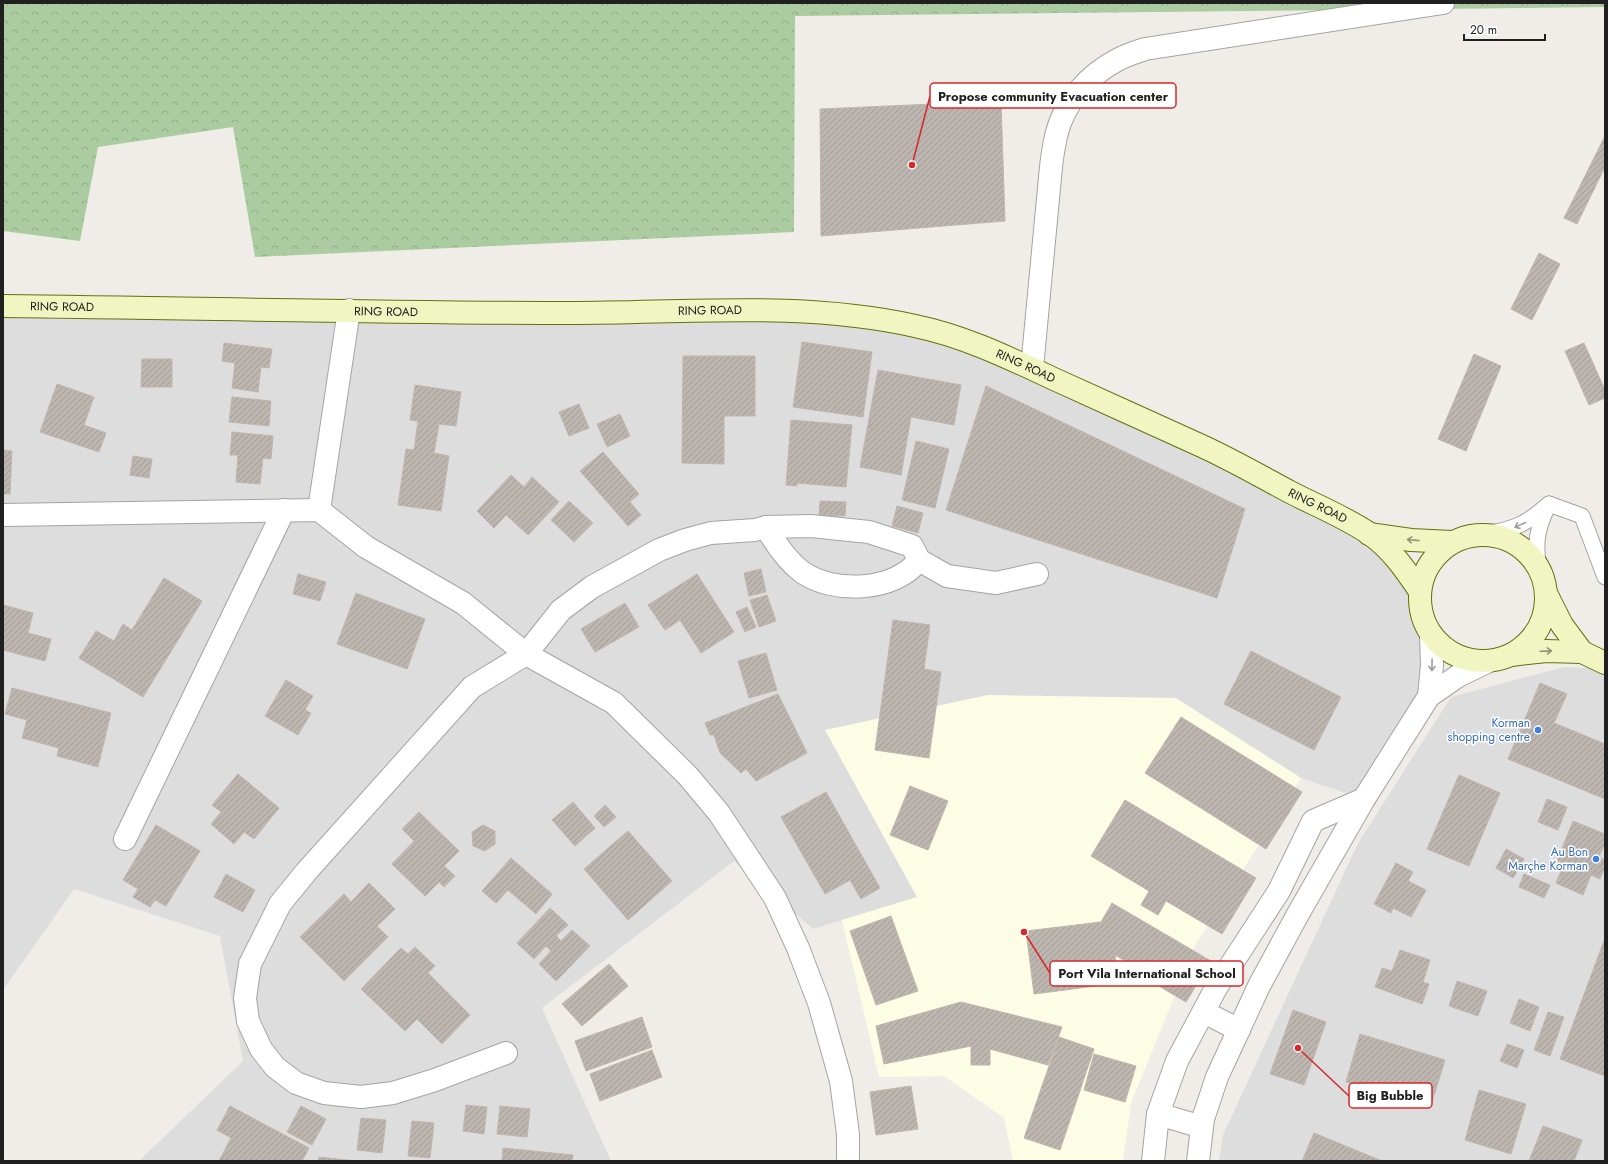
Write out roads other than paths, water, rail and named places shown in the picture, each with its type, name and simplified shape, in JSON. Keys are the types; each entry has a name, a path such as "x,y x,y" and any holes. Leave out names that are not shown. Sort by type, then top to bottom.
{"main road":[{"name":"RING ROAD","path":"3,306 576,313 727,310 791,311 857,316 913,325 944,333 997,353 1233,460 1292,493 1335,514 1369,534 1397,559 1419,590"},
{"name":"RING ROAD","path":"1369,534 1410,540 1452,542"},
{"path":"1582,652 1562,624 1546,593 1539,569 1530,555 1516,544 1501,537 1485,534 1468,536 1452,542 1436,554 1425,570 1419,590 1421,613 1431,635 1446,650 1467,659 1490,661 1510,655 1546,651 1582,652 1605,663"},
{"path":"1510,655 1526,644 1538,630 1544,612 1546,593"}],"street":[{"path":"1032,368 1051,167 1056,135 1064,114 1078,91 1094,74 1119,58 1145,49 1443,3"},
{"path":"319,510 350,310"},
{"path":"125,839 284,510"},
{"path":"3,515 319,510 366,546 463,603 526,654 614,703 688,776 719,813 775,898 798,948 819,1003 841,1082 848,1134 848,1161"},
{"path":"506,1053 435,1080 393,1093 361,1097 324,1093 296,1083 275,1067 261,1049 251,1028 248,1020 245,998 250,964 280,904 306,872 472,687 526,654 561,610 592,587 659,550 685,540 711,533 756,530 766,527 811,526 869,532 912,546 919,560 947,576 996,583 1037,574"},
{"path":"766,527 778,548 801,572 814,579 833,585 850,586 886,583 899,578 919,560"},
{"path":"1429,696 1432,665 1431,635"},
{"path":"1198,1161 1203,1119 1217,1077 1260,986 1298,914 1364,799 1429,696 1458,676 1490,661"},
{"path":"1153,1161 1158,1114 1177,1061 1216,988 1279,891 1313,821 1364,799"},
{"path":"1204,1012 1239,1030"},
{"path":"1158,1114 1202,1127"}],"lane":[{"path":"1485,534 1517,527 1532,519 1549,504"},
{"path":"1539,569 1536,554 1539,523 1549,504"},
{"path":"1549,504 1582,516 1605,577"}],"place":[{"name":"Propose community Evacuation center","path":"912,165"},
{"name":"Korman shopping centre","path":"1538,730"},
{"name":"Au Bon Marçhe Korman","path":"1596,859"},
{"name":"Port Vila International School","path":"1024,932"},
{"name":"Big Bubble","path":"1298,1048"}]}
